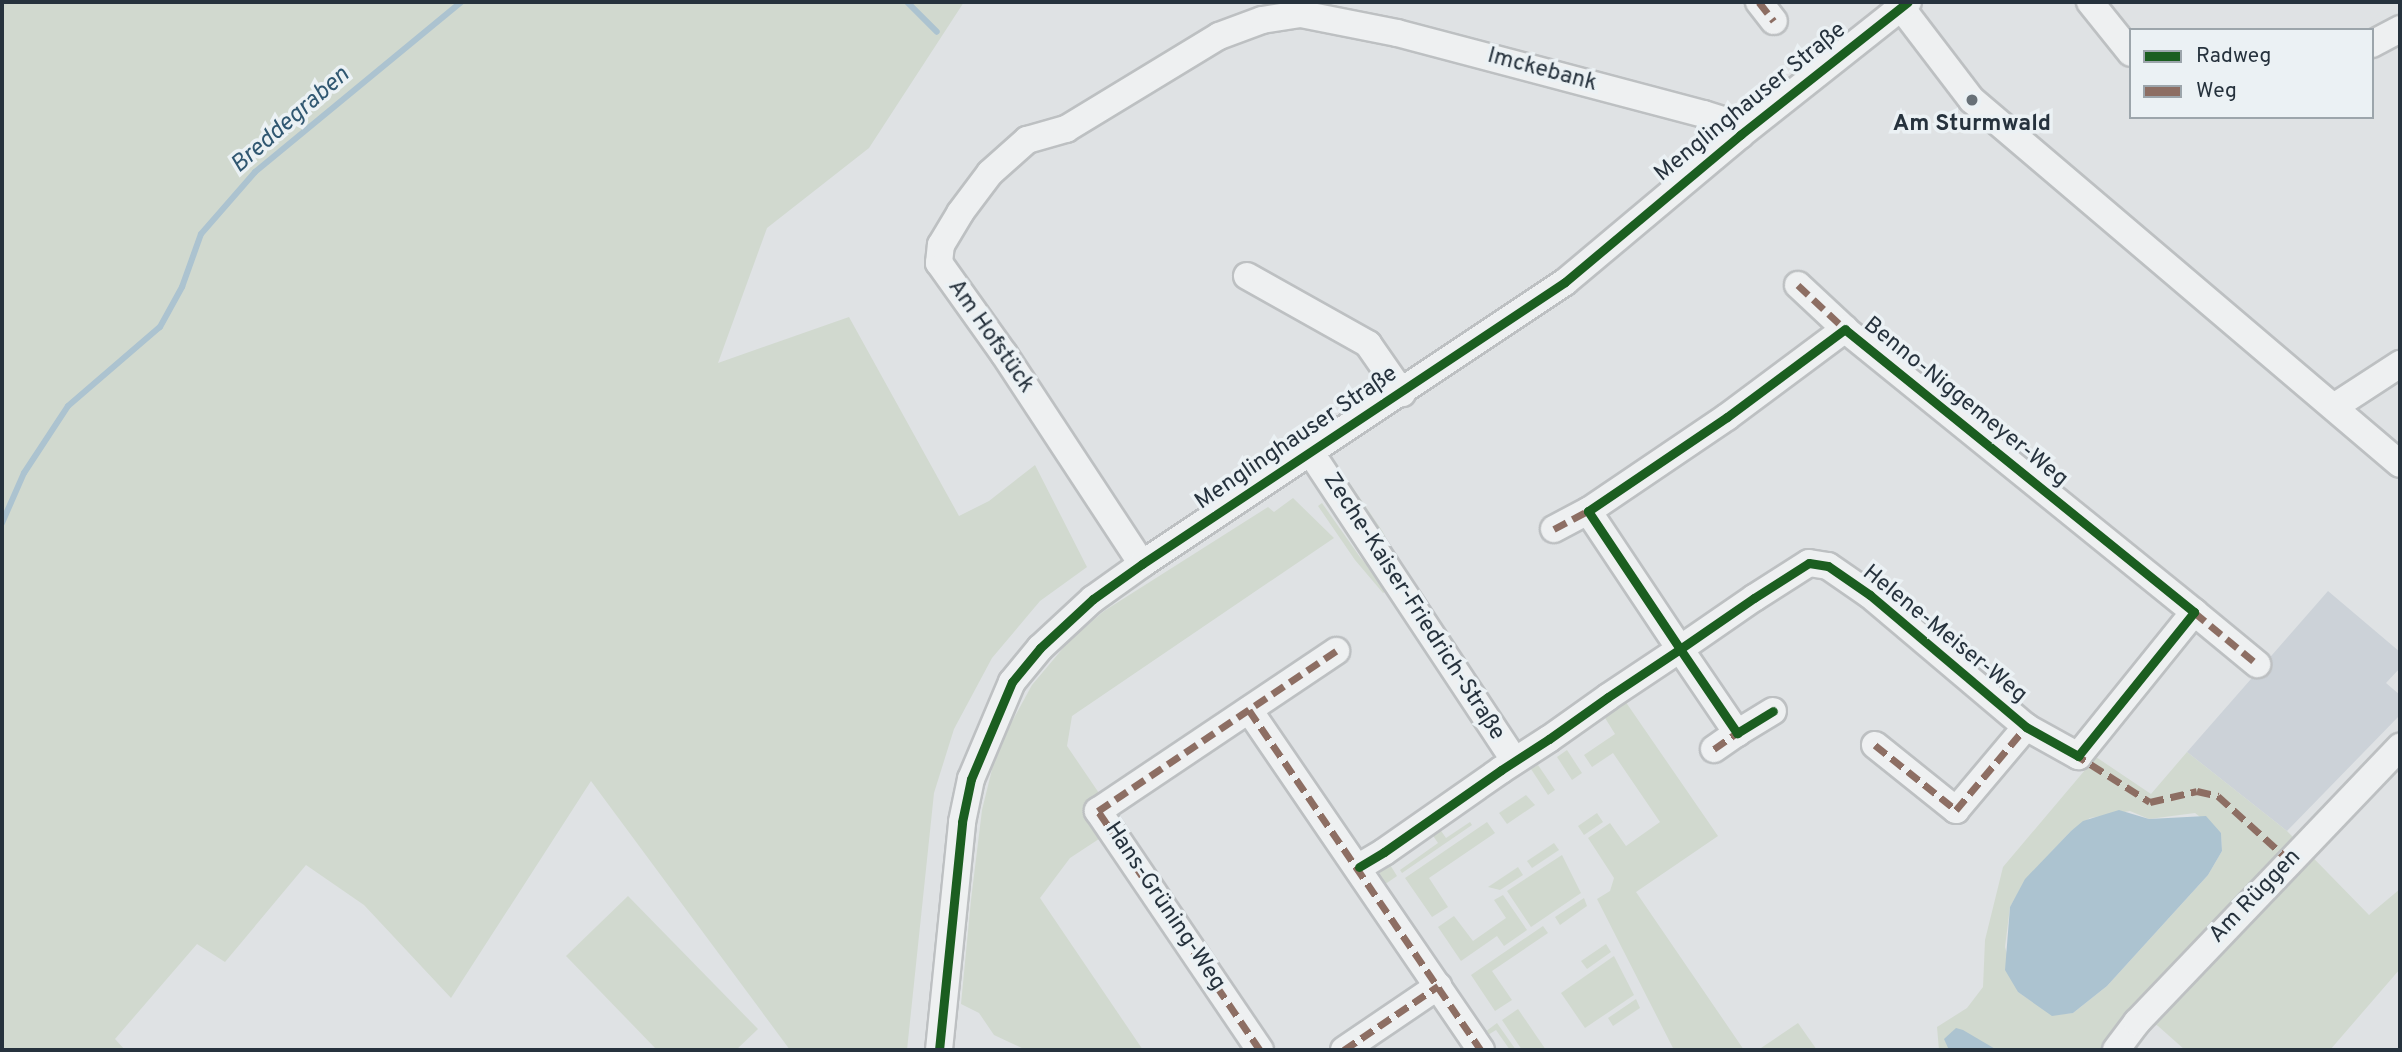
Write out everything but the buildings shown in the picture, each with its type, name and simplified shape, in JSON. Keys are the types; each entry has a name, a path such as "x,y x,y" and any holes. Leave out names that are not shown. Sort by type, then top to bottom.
{"street":[{"path":"2090,2 2129,51"},
{"path":"1902,4 1972,100 2400,464"},
{"name":"Menglinghauser Straße","path":"939,1050 962,822 985,738 1012,682 1040,648 1093,599 1142,564 1402,393 1564,282 1902,4"},
{"name":"Am Hofstück","path":"1142,564 1004,354 947,278 939,263 942,245 990,173 1027,140 1066,129 1219,36 1262,20 1301,13 1363,13"},
{"name":"Imckebank","path":"1363,13 1704,114 1728,122 1740,135"},
{"path":"2374,43 2400,29"},
{"name":"Menglinghauser Straße","path":"1247,276 1368,344 1402,393"},
{"name":"Benno-Niggemeyer-Weg","path":"1798,285 1845,329 2257,664"},
{"name":"Benno-Niggemeyer-Weg","path":"1554,528 1588,511 1727,417 1845,329"},
{"path":"2334,407 2400,364"},
{"name":"Zeche-Kaiser-Friedrich-Straße","path":"1311,453 1515,761"},
{"path":"1588,511 1737,733"},
{"name":"Helene-Meiser-Weg","path":"1359,867 1802,566 1818,563 1870,595 2026,727 2078,756 2194,612"},
{"name":"Hans-Grüning-Weg","path":"1260,1050 1098,811 1336,651"},
{"path":"1249,710 1359,867 1481,1050"},
{"path":"1714,749 1773,711"},
{"name":"Helene-Meiser-Weg","path":"1875,745 1956,810 2026,727"},
{"name":"Am Rüggen","path":"2116,1050 2137,1022 2400,747"},
{"path":"1344,1050 1438,986"}],"shaded area":[{"path":"2,2 964,2 869,148 767,228 718,363 849,317 959,516 989,501 1035,465 1087,567 1040,601 992,658 954,729 934,793 907,1050 790,1050 591,781 451,998 364,905 306,865 225,962 197,944 115,1039 125,1050 2,1050"},
{"path":"1351,485 1383,532 1403,572 1346,487"},
{"path":"1293,498 1334,538 1072,716 1067,746 1103,799 1105,835 1070,858 1040,898 1143,1050 1026,1050 994,1035 979,1013 961,1004 971,900 982,810 997,749 1032,685 1069,641 1104,611 1268,507 1274,512"},
{"path":"1322,503 1360,557 1388,590 1383,593 1355,560 1318,506"},
{"path":"2328,591 2400,652 2400,668 2386,683 2400,695 2400,715 2287,831 2187,752"},
{"path":"1623,698 1718,836 1636,892 1744,1050 1674,1050 1597,899 1610,891 1614,878 1588,838 1610,823 1626,846 1660,822 1613,753 1592,767 1584,755 1615,734 1602,713"},
{"path":"1567,750 1582,773 1572,780 1557,757"},
{"path":"2187,752 2287,831 2369,915 2400,889 2400,969 2330,1050 2185,1050 2158,1026 2132,1011 2103,1050 1939,1050 1937,1027 1967,1008 1983,987 1985,940 2003,867 2096,757 2151,794","holes":["2130,811 2149,819 2195,813 2221,833 2222,851 2208,875 2107,986 2073,1013 2052,1015 2018,992 2005,947 2010,907 2026,879 2071,831 2090,818"]},
{"path":"1538,765 1555,790 1548,795 1531,769"},
{"path":"1526,795 1535,805 1507,824 1499,813"},
{"path":"1597,813 1603,822 1584,835 1578,826"},
{"path":"1470,822 1472,825 1402,873 1400,870 1438,843 1429,830 1437,825 1446,838"},
{"path":"1487,822 1495,833 1429,878 1448,907 1432,917 1405,878"},
{"path":"1554,843 1559,850 1532,868 1527,861"},
{"path":"1562,855 1581,893 1531,927 1507,891"},
{"path":"1387,860 1397,876 1381,887 1379,875"},
{"path":"1518,867 1523,875 1500,890 1488,887"},
{"path":"1503,895 1527,930 1504,946 1497,936 1461,961 1438,927 1454,916 1473,941 1506,918 1494,900"},
{"path":"628,896 758,1029 736,1050 657,1050 566,956"},
{"path":"1584,898 1587,906 1560,925 1555,917"},
{"path":"1543,926 1548,933 1492,971 1512,1000 1495,1011 1471,975"},
{"path":"1606,944 1611,952 1587,969 1581,961"},
{"path":"1614,956 1634,995 1585,1028 1561,993"},
{"path":"1636,999 1640,1008 1613,1026 1608,1018"},
{"path":"1518,1009 1546,1050 1522,1050 1502,1020"},
{"path":"1497,1023 1516,1050 1510,1050 1496,1030 1483,1038 1481,1035"},
{"path":"1798,1023 1817,1050 1758,1050"}],"water":[{"path":"2119,810 2149,819 2206,816 2221,833 2222,851 2208,875 2107,986 2073,1013 2052,1016 2018,992 2005,970 2010,907 2025,879 2071,831 2083,821"},
{"path":"1956,1028 1997,1050 1949,1050 1944,1039"}],"waterway":[{"name":"Breddegraben","path":"2,523 24,473 68,406 160,327 182,287 201,234 255,172 461,2"},
{"name":"Breddegraben","path":"907,2 937,32"}],"marked path":[{"path":"1759,2 1774,21"},
{"path":"1798,285 1845,329"},
{"path":"1554,529 1588,511"},
{"path":"2194,612 2257,664"},
{"path":"1260,1050 1098,811 1336,651"},
{"path":"1249,710 1481,1050"},
{"path":"1875,745 1956,810 2026,727"},
{"path":"1714,749 1737,733"},
{"path":"2073,753 2150,802 2197,791 2218,796 2291,862"},
{"path":"1344,1050 1438,986"}],"cycle path":[{"path":"939,1050 962,822 971,779 1012,682 1040,648 1093,599 1142,564 1565,282 1740,135 1908,2"},
{"path":"1359,867 1384,852 1501,770 1549,739 1608,697 1680,649 1754,598 1809,563 1828,566 1870,595 2026,727 2078,756 2194,612 1845,329 1727,417 1588,511 1680,649 1737,733 1773,711"}],"place":[{"name":"Am Sturmwald","path":"1972,100"}]}
